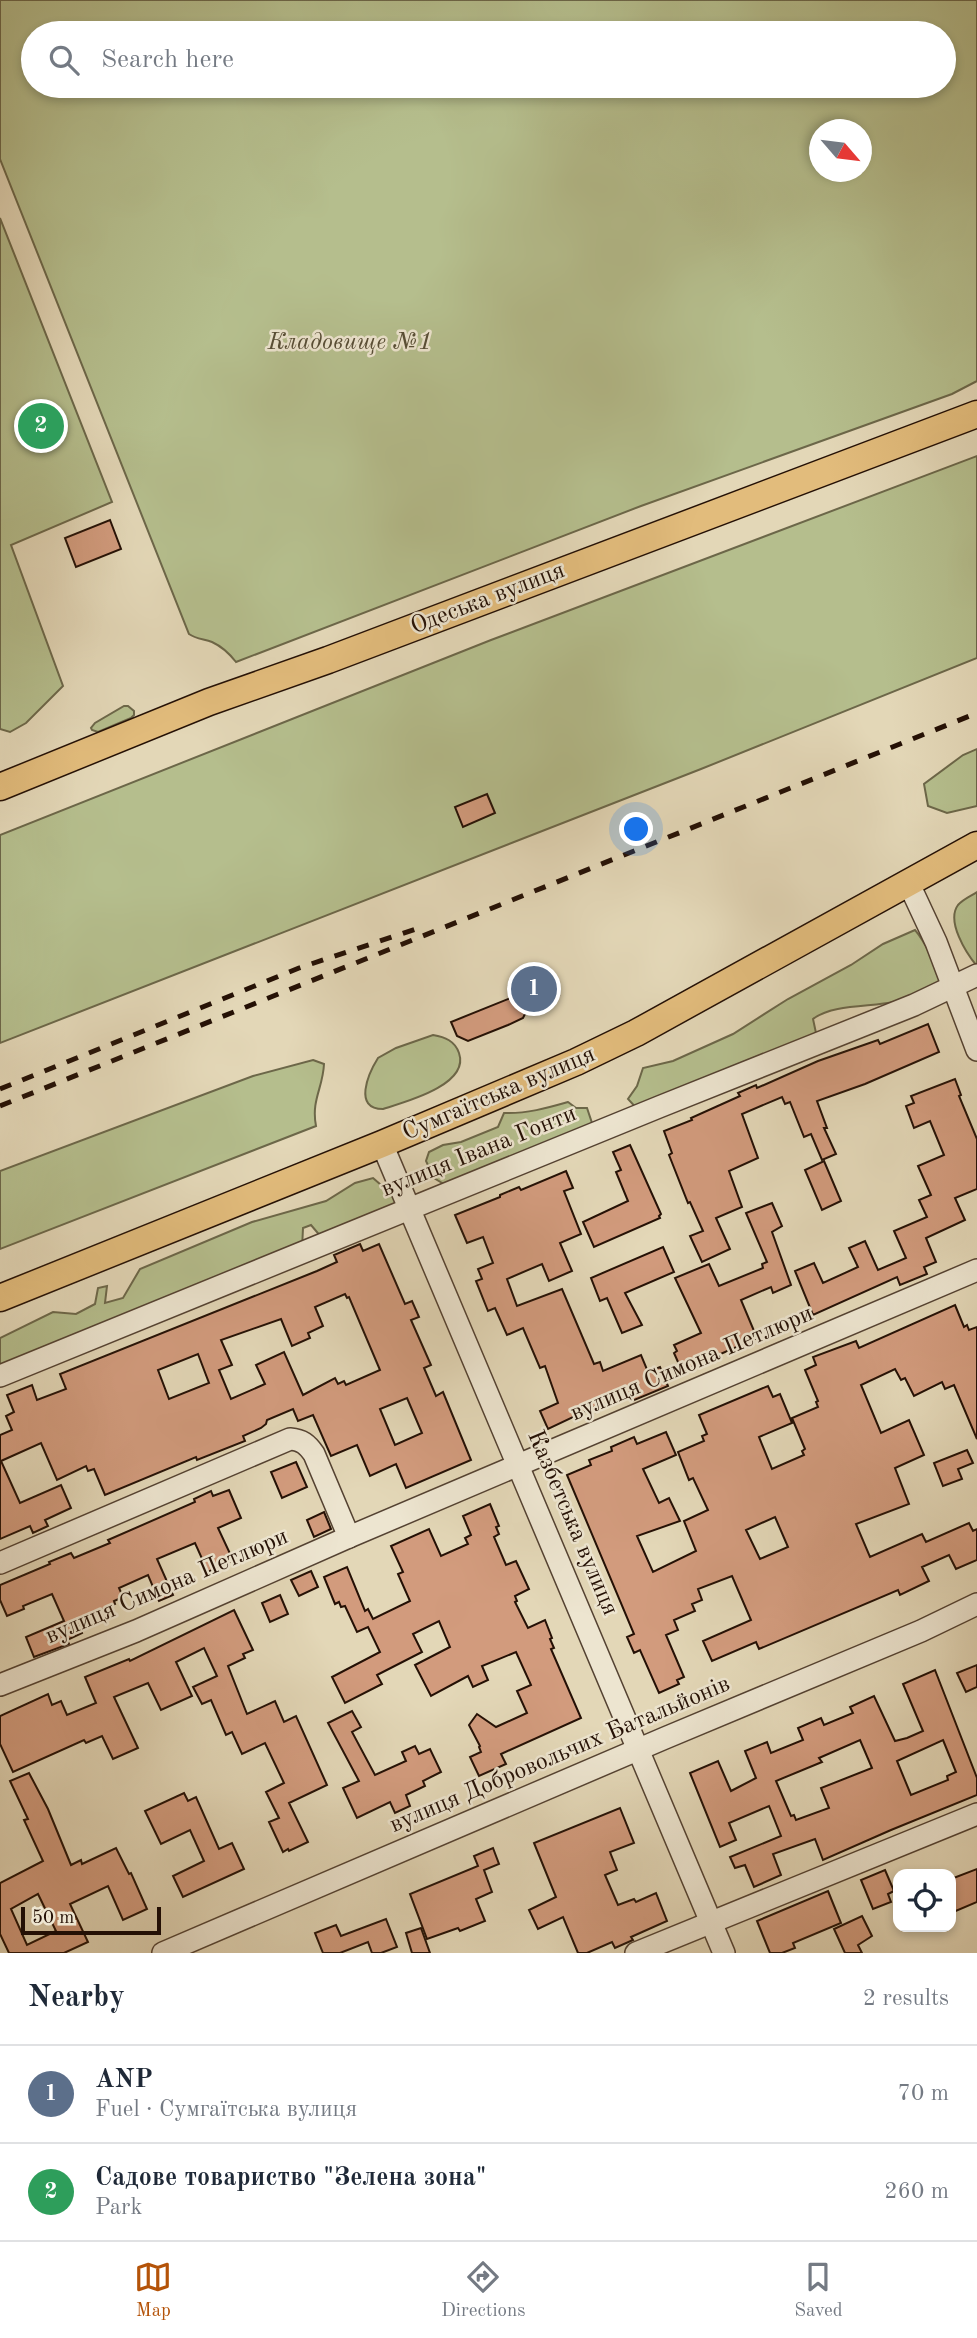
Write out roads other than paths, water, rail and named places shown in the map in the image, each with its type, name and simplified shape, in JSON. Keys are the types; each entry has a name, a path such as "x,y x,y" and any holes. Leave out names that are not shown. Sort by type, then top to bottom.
{"main road":[{"name":"Одеська вулиця","path":"0,787 209,702 328,660 977,414"},
{"name":"Сумгаїтська вулиця","path":"0,1298 382,1144 576,1062 636,1033 977,845"}],"street":[{"path":"908,882 931,930 977,1050"},
{"name":"вулиця Івана Гонти","path":"0,1376 635,1116 914,1006 977,975"},
{"name":"Казбетська вулиця","path":"382,1144 723,1953"},
{"name":"вулиця Симона Петлюри","path":"2,1679 148,1626 977,1270"},
{"path":"0,1563 290,1439 300,1440 314,1454 349,1538"},
{"name":"вулиця Добровольчих Батальйонів","path":"163,1953 921,1631 977,1604"},
{"path":"636,1953 977,1814"}],"railway":[{"path":"0,1106 977,713"},
{"path":"0,1089 299,968 422,927"}],"place":[{"name":"Садове товариство \"Зелена зона\"","path":"41,426"},
{"name":"ANP","path":"534,989"}],"park label":[{"name":"Кладовище №1","path":"350,343"}]}
